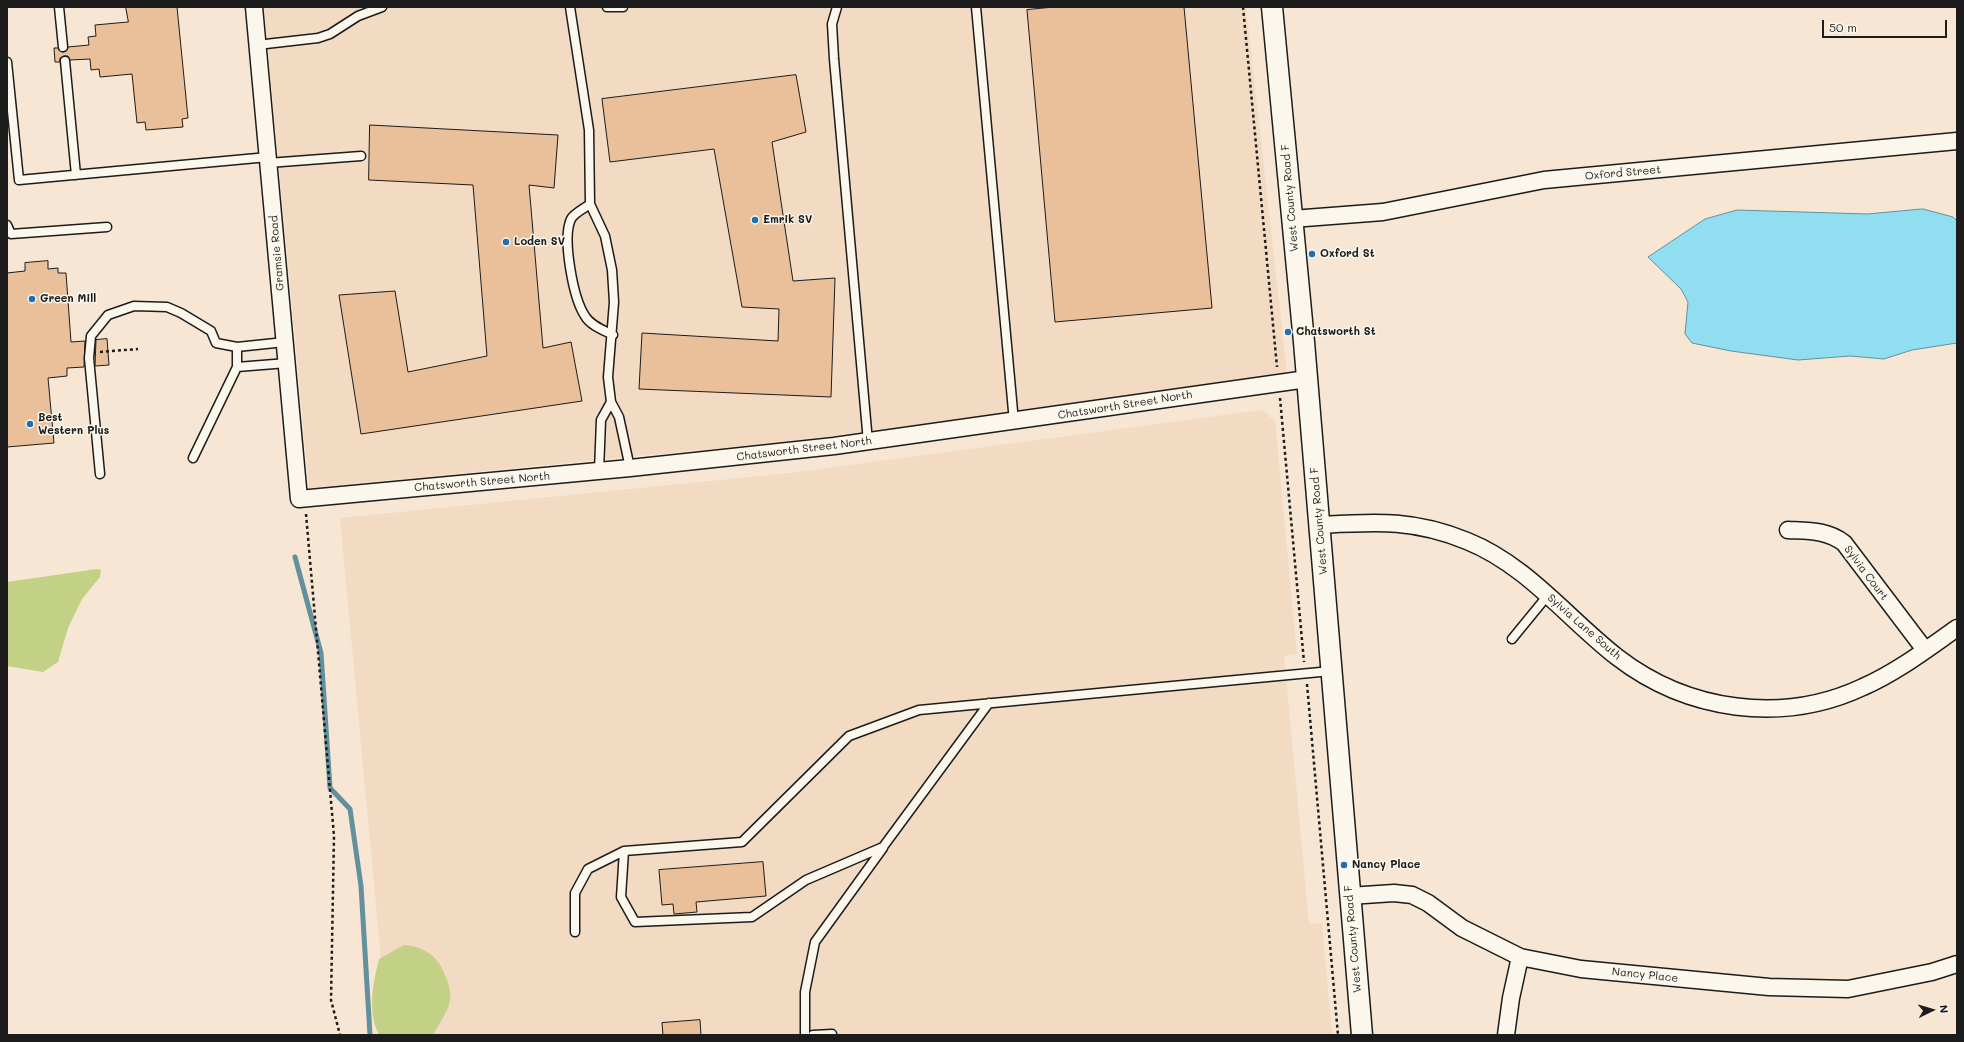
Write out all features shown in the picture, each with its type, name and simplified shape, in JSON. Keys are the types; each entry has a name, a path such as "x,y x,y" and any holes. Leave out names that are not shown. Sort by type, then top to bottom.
{"street":[{"name":"Gramsie Road","path":"254,7 287,363 302,499"},
{"name":"West County Road F","path":"1272,7 1307,379 1332,671 1349,896 1362,1035"},
{"name":"Oxford Street","path":"1292,219 1383,212 1544,180 1957,141"},
{"name":"Chatsworth Street North","path":"302,499 630,468 868,442 1307,379"},
{"name":"Sylvia Lane South","path":"1319,525 1381,522 1410,524 1438,530 1469,541 1519,570 1617,657 1670,689 1700,700 1733,708 1768,709 1803,705 1832,699 1862,688 1881,678 1957,628"},
{"name":"Sylvia Court","path":"1788,530 1823,532 1834,536 1844,543 1925,650"},
{"name":"Nancy Place","path":"1349,896 1394,893 1412,895 1428,903 1462,928 1520,957 1589,970 1768,987 1848,989 1932,972 1957,964"},
{"path":"1506,1035 1511,998 1520,957"}],"lane":[{"path":"59,7 63,47"},
{"path":"257,45 318,38 330,34 358,16 382,7"},
{"path":"570,7 589,130 590,204 605,236 612,270 614,302 612,335 608,360 608,377 611,402 619,417 630,468"},
{"path":"607,7 623,7"},
{"path":"837,7 832,24 834,59 868,442"},
{"path":"976,7 1014,422"},
{"path":"65,61 76,175"},
{"path":"7,62 19,180 268,160 361,156"},
{"path":"590,204 572,217 568,229 573,288 585,316 596,326 612,335"},
{"path":"7,225 11,234 107,227"},
{"path":"100,474 89,354 91,336 108,315 134,306 167,307 181,313 211,331 216,343 236,347 285,342"},
{"path":"193,458 237,367 236,347"},
{"path":"237,367 287,363"},
{"path":"599,471 601,420 611,402"},
{"path":"1512,639 1548,595"},
{"path":"574,932 575,893 588,869 624,851 742,842 849,736 918,710 1332,671"},
{"path":"805,1035 805,992 815,942 989,704"},
{"path":"624,851 621,897 635,922 752,917 806,880 883,847"},
{"path":"813,1035 832,1034"}],"path":[{"path":"1243,7 1306,673 1338,1035"},
{"path":"89,354 138,349"},
{"path":"302,499 334,836 331,1000 340,1035"}],"shaded area":[{"path":"264,7 1246,7 1287,373 935,423 772,443 309,488"},
{"path":"1262,410 1275,421 1297,654 1284,656 1309,924 1322,923 1332,1035 388,1035 340,518 790,473"}],"green space":[{"path":"97,569 101,570 100,577 82,599 68,628 58,662 43,672 7,666 7,582"},
{"path":"404,945 419,948 431,954 440,964 450,988 448,1007 433,1035 379,1035 375,1026 372,997 379,959"}],"water":[{"path":"1923,209 1953,217 1957,221 1957,343 1912,350 1884,359 1850,356 1798,360 1731,351 1692,343 1685,334 1688,302 1681,289 1648,257 1705,219 1737,210 1867,214"}],"building":[{"path":"126,7 177,7 188,118 182,119 183,127 146,130 145,122 137,123 132,74 100,77 99,69 91,70 90,59 70,60 68,56 64,56 60,58 60,62 55,62 54,48 58,48 63,52 66,51 68,47 89,45 88,37 96,36 95,25 128,22"},
{"path":"1054,7 1184,7 1212,308 1055,322 1027,10"},
{"name":"Emrik SV","path":"796,75 806,132 772,142 793,281 835,278 831,397 639,389 642,333 778,341 779,309 742,307 714,149 610,162 602,99"},
{"name":"Loden SV","path":"370,125 558,135 554,188 529,185 543,348 571,342 582,401 361,434 339,295 395,291 408,372 487,356 473,185 369,180"},
{"path":"48,261 48,269 58,268 58,273 66,273 71,342 85,341 84,367 67,368 67,376 48,378 54,443 7,447 7,273 25,271 25,263"},
{"path":"107,339 109,365 95,366 96,340"},
{"path":"763,862 766,896 696,902 697,912 674,914 673,904 662,905 659,870"},
{"path":"700,1020 701,1035 663,1035 662,1023"}],"waterway":[{"path":"295,557 321,653 330,788 350,809 361,886 370,1035"}],"place":[{"name":"Emrik SV","path":"755,220"},
{"name":"Loden SV","path":"506,242"},
{"name":"Oxford St","path":"1312,254"},
{"name":"Green Mill","path":"32,299"},
{"name":"Chatsworth St","path":"1288,332"},
{"name":"Best Western Plus","path":"30,424"},
{"name":"Nancy Place","path":"1344,865"}]}
